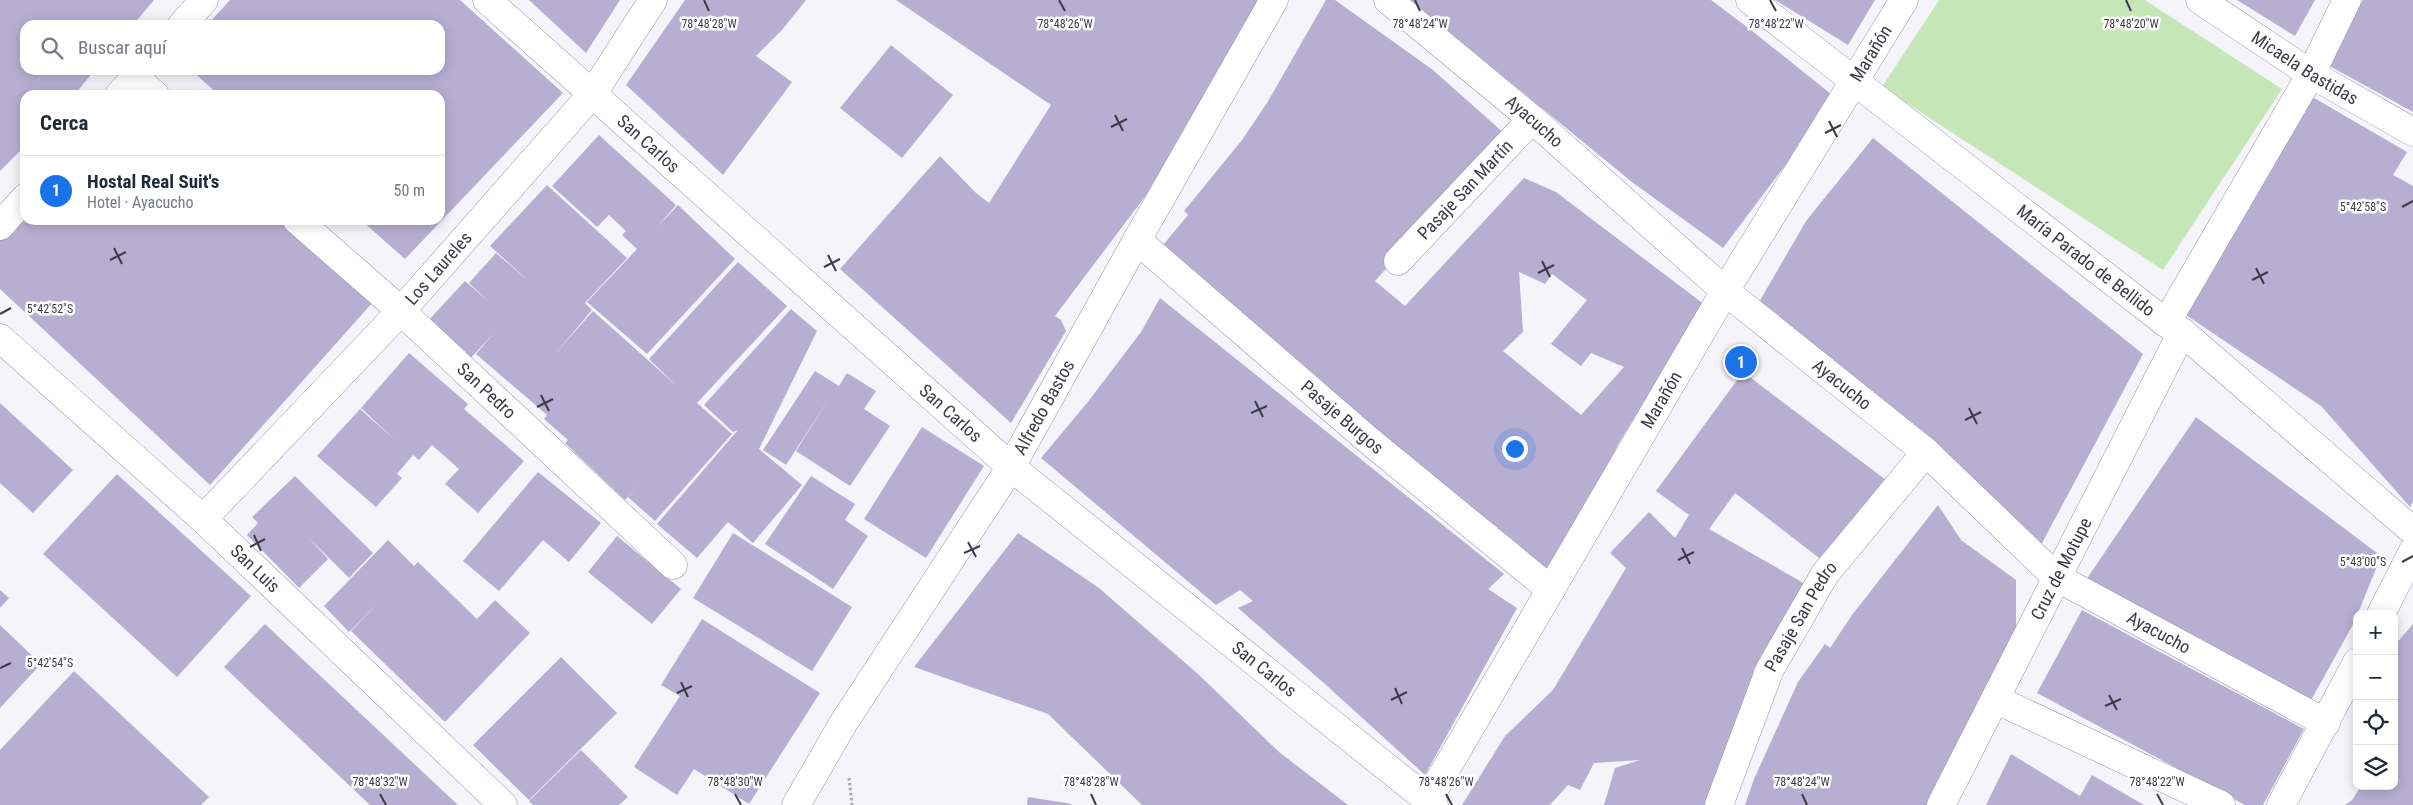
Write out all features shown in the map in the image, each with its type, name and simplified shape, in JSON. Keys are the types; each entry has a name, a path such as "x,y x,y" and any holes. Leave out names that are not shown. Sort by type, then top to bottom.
{"street":[{"path":"186,20 204,0"},
{"name":"San Carlos","path":"487,0 1011,467 1429,803"},
{"name":"Los Laureles","path":"203,519 401,311 593,93 653,0"},
{"name":"Alfredo Bastos","path":"796,805 844,722 1011,467 1137,240 1274,0"},
{"name":"Ayacucho","path":"1388,0 1532,119 1725,291 1926,452 2056,577 2326,723"},
{"name":"María Parado de Bellido","path":"1750,0 2174,328 2413,530"},
{"name":"Marañón","path":"1429,803 1725,291 1855,83 1904,0"},
{"name":"Micaela Bastidas","path":"2200,0 2310,74 2413,132"},
{"name":"Cruz de Motupe","path":"1941,805 2056,577 2174,328 2310,74 2347,0"},
{"name":"Pasaje San Martín","path":"1398,261 1532,119"},
{"path":"0,226 20,204"},
{"name":"San Pedro","path":"303,225 401,311 673,565"},
{"name":"Pasaje Burgos","path":"1137,240 1367,439 1551,590"},
{"name":"San Luis","path":"0,338 203,519 503,805"},
{"name":"Pasaje San Pedro","path":"1719,805 1770,669 1825,574 1926,452"},
{"path":"2383,610 2413,551"},
{"path":"2281,805 2353,670"},
{"path":"1995,699 2222,805"}],"green space":[{"path":"1939,0 2145,0 2282,89 2163,270 1882,87"}],"building":[{"path":"0,0 154,0 137,20 20,20 20,75 91,75 78,90 20,90 20,151 0,171"},
{"path":"230,0 460,0 563,93 445,217 445,90 213,90 197,75 445,75 445,20 212,20"},
{"path":"529,0 620,0 586,53"},
{"path":"685,0 806,0 782,30 756,56 792,82 723,175 626,85"},
{"path":"896,0 1262,0 1162,174 1055,316 1061,320 1066,331 1011,423 840,269 940,156 975,192 989,203 1051,105"},
{"path":"1326,0 1335,0 1433,70 1506,135 1375,281 1405,306 1524,178 1556,192 1705,305 1618,444 1587,516 1547,572 1158,251 1188,215 1184,211 1242,140 1267,103","holes":["1519,272 1545,284 1552,274 1587,300 1551,344 1581,366 1591,353 1624,367 1581,415 1503,351 1523,332"]},
{"path":"1410,0 1711,0 1836,98 1723,248 1632,182"},
{"path":"1775,0 1875,0 1848,45"},
{"path":"2237,0 2315,0 2295,36"},
{"path":"2363,0 2413,0 2413,112 2326,64"},
{"path":"891,45 953,95 902,158 840,108"},
{"path":"2309,95 2407,152 2393,175 2413,186 2413,501 2410,507 2321,406 2180,311"},
{"path":"599,135 676,205 657,227 678,205 735,259 647,354 587,302 637,249 622,235 626,231 609,215 597,227 552,186"},
{"path":"1873,138 2143,354 2041,545 1758,304 1806,221"},
{"path":"547,185 627,258 585,303 592,310 555,354 593,311 678,387 649,359 738,262 787,306 697,403 732,434 655,521 628,497 647,476 625,500 565,443 568,440 544,419 547,415 476,354 494,333 468,361 426,323 465,281 488,301 469,283 496,253 531,283 490,246"},
{"path":"20,215 20,225 287,225 373,302 210,485 0,289 0,237"},
{"path":"367,225 437,225 405,259"},
{"path":"1160,298 1504,574 1488,589 1517,608 1425,775 1238,608 1253,601 1240,590 1216,605 1041,458 1087,403 1141,332"},
{"path":"791,309 817,331 759,449 802,485 753,543 728,522 697,558 657,524 738,430 733,432 704,405"},
{"path":"409,353 468,404 464,409 524,461 478,513 445,484 459,469 432,445 419,460 413,455 397,474 402,478 376,507 317,456 360,409 395,440 361,408"},
{"path":"815,371 839,386 847,373 876,391 864,409 890,426 850,486 796,451 830,397 786,465 763,450"},
{"path":"1743,372 1886,480 1823,561 1735,493 1709,529 1807,585 1754,669 1751,695 1708,805 1604,805 1615,768 1640,760 1594,763 1580,790 1568,785 1550,805 1462,805 1505,736 1553,690 1626,568 1610,553 1649,512 1675,538 1689,515 1656,491"},
{"path":"0,403 73,470 33,513 0,483"},
{"path":"2196,417 2381,556 2359,610 2353,610 2353,625 2310,702 2086,580"},
{"path":"922,427 984,466 926,558 864,519"},
{"path":"538,472 601,523 569,562 543,540 499,591 463,561"},
{"path":"117,474 251,596 177,677 43,554"},
{"path":"295,476 373,553 349,578 309,538 328,559 299,588 247,535 258,523 252,517"},
{"path":"811,476 855,504 845,520 868,536 833,589 765,544"},
{"path":"1938,505 1961,540 2016,580 2016,653 1933,805 1745,805 1754,779 1798,682 1825,644 1830,648 1852,615"},
{"path":"733,533 852,607 812,671 693,598"},
{"path":"1018,533 1099,588 1198,674 1279,752 1348,805 1142,805 1048,714 914,667"},
{"path":"617,536 681,589 652,624 588,572"},
{"path":"388,540 414,566 418,562 477,619 495,600 530,633 445,722 351,631 378,603 349,632 324,606"},
{"path":"0,590 9,598 0,608"},
{"path":"2082,610 2304,729 2263,805 2245,805 2037,693"},
{"path":"702,619 820,693 749,804 694,769 677,795 634,767 680,696 661,685"},
{"path":"265,624 458,805 370,805 224,667"},
{"path":"2413,624 2413,805 2345,805 2352,800 2358,790 2398,790 2398,641"},
{"path":"0,625 41,664 0,708"},
{"path":"561,657 617,713 529,800 473,745"},
{"path":"74,671 209,797 201,805 0,805 0,750"},
{"path":"581,750 628,797 619,805 533,805 529,801"},
{"path":"2011,754 2080,796 2092,775 2144,805 1986,805"},
{"path":"1028,797 1072,804 1027,805"}],"place":[{"name":"Hostal Real Suit's","path":"1741,362"}]}
